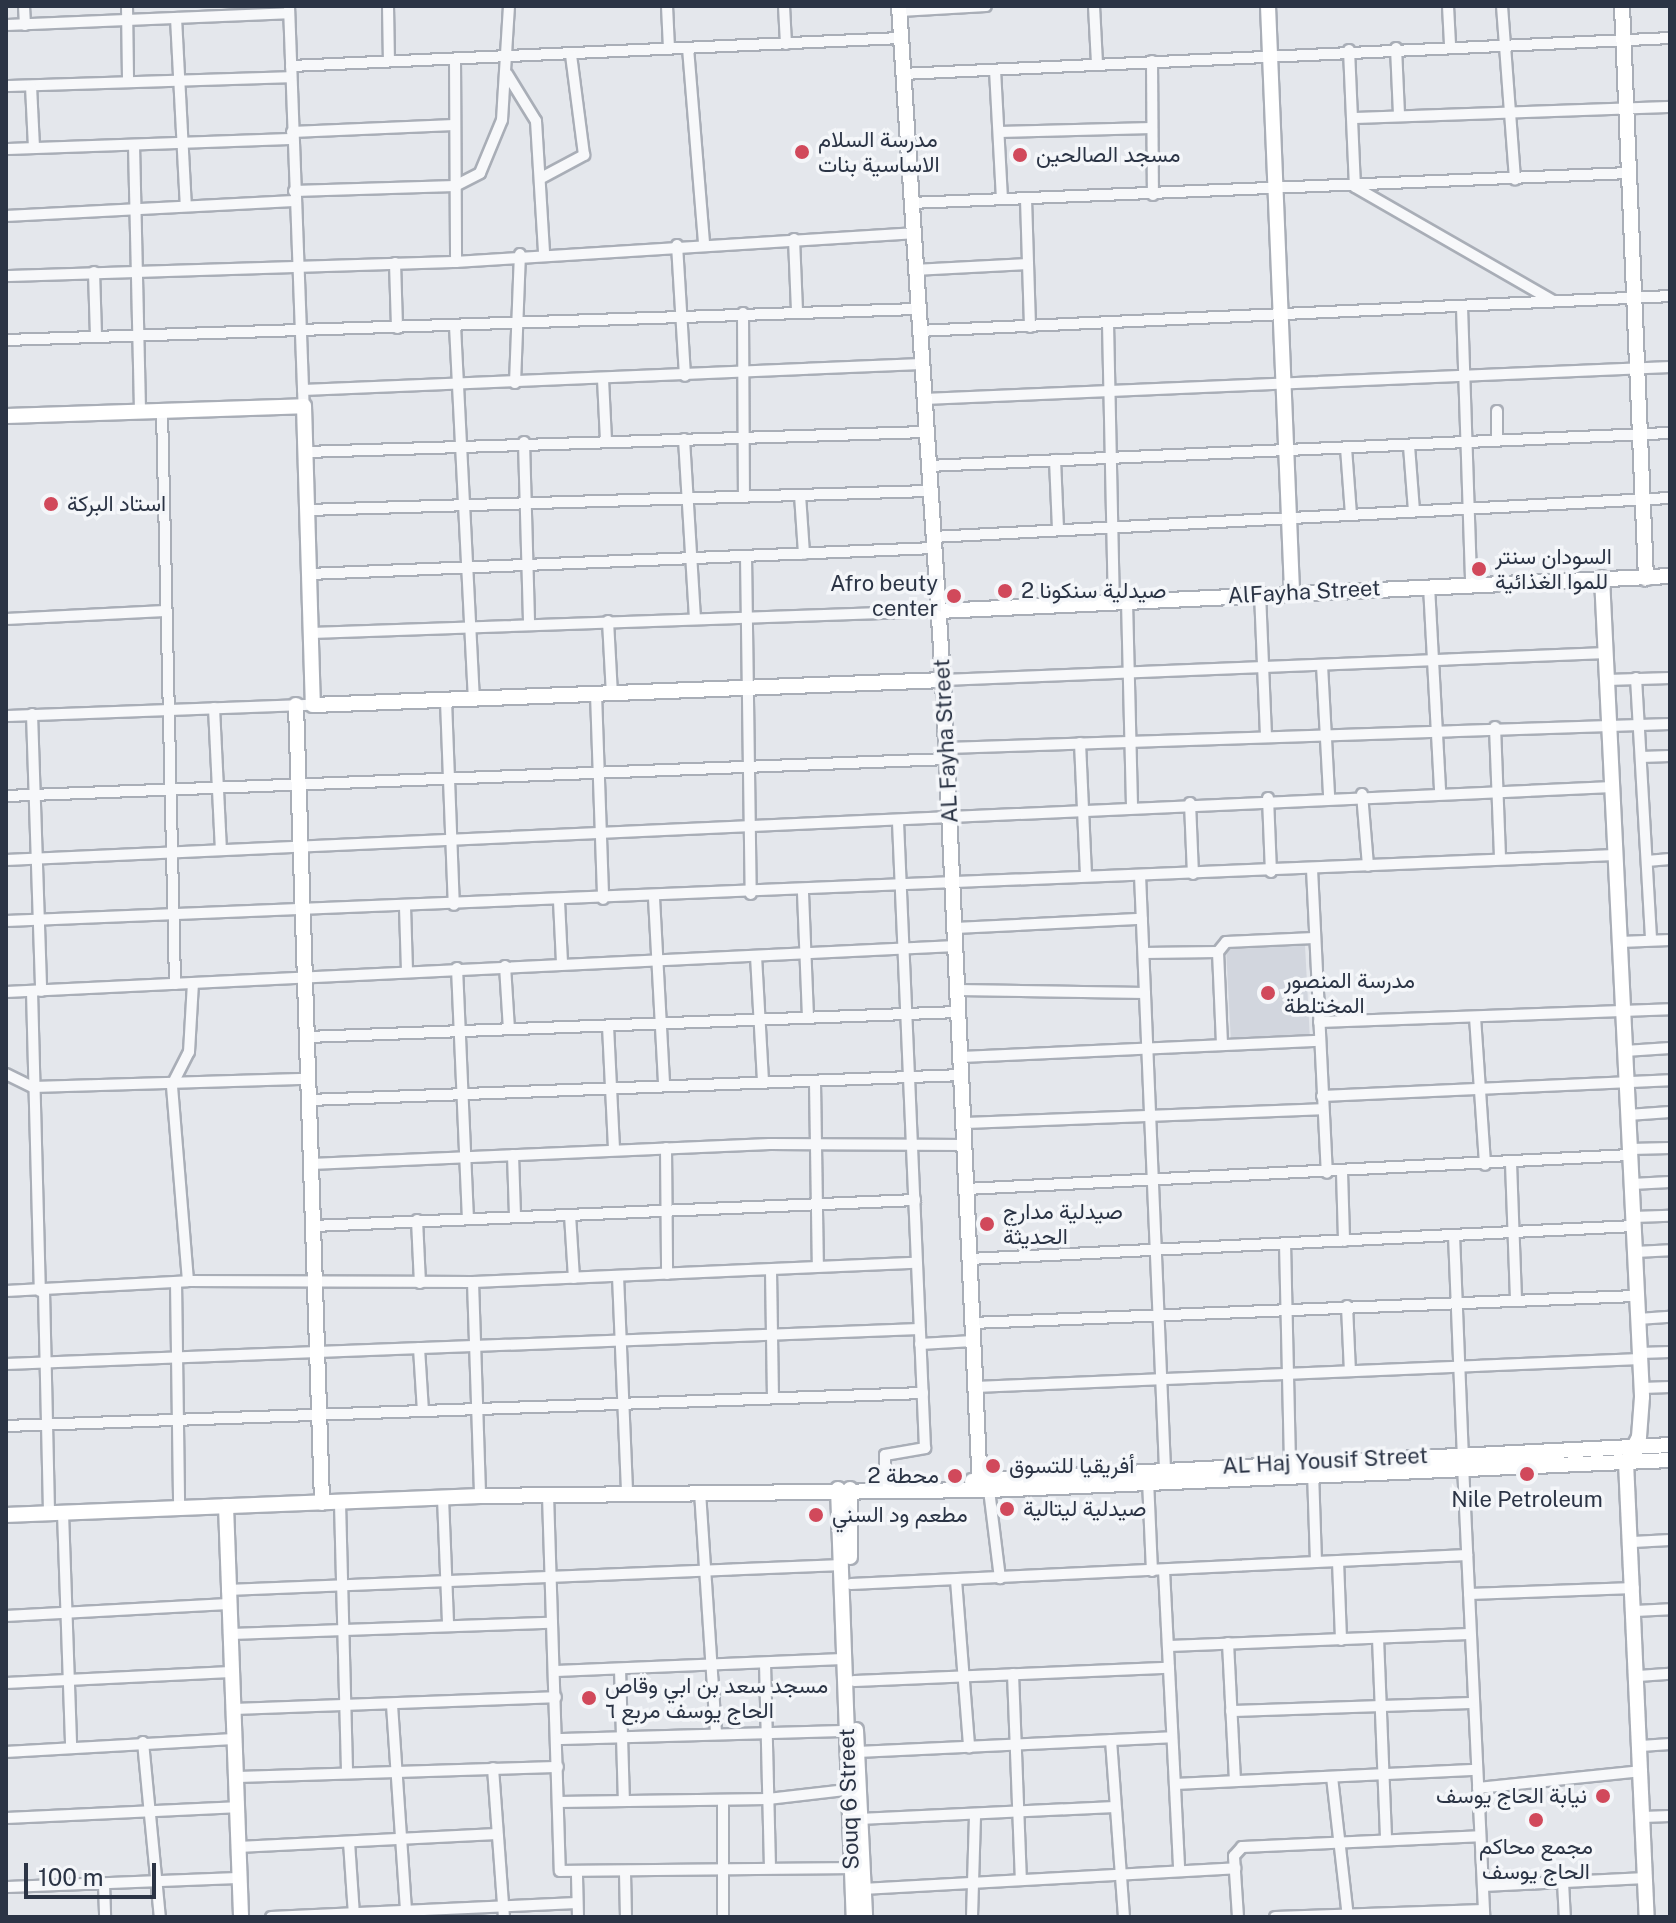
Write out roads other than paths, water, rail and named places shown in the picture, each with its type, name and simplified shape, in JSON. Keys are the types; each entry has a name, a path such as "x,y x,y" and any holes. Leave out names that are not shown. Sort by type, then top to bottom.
{"street":[{"path":"24,6 25,25"},
{"path":"127,6 128,82"},
{"path":"388,6 389,61"},
{"path":"6,216 455,186 489,162 507,74 509,6"},
{"path":"667,6 669,49"},
{"path":"784,6 786,44"},
{"path":"899,9 986,6"},
{"path":"1094,6 1097,64"},
{"path":"1268,6 1278,312 1292,591"},
{"path":"1448,6 1450,44"},
{"path":"1502,6 1515,180"},
{"path":"1622,6 1646,578"},
{"name":"AL Fayha Street","path":"899,9 916,309 943,680 975,1387 983,1486"},
{"path":"6,25 289,10 313,705"},
{"path":"176,18 186,206"},
{"path":"6,86 180,80 389,61 901,38"},
{"path":"902,74 1450,44 1670,38"},
{"path":"688,48 704,243"},
{"path":"1396,48 1399,114"},
{"path":"1349,50 1355,187"},
{"path":"543,177 584,155 571,55"},
{"path":"455,59 456,262"},
{"path":"1152,61 1153,195"},
{"path":"995,70 1002,198"},
{"path":"507,74 534,113 543,177 544,252"},
{"path":"31,86 34,147"},
{"path":"1353,118 1512,110 1670,107"},
{"path":"6,149 134,145 454,125"},
{"path":"999,132 1152,128"},
{"path":"134,145 140,411"},
{"path":"910,203 1276,192 1629,173"},
{"path":"1355,187 1554,302"},
{"path":"1026,199 1030,327"},
{"path":"6,276 456,262 544,252 912,233"},
{"path":"794,239 797,312"},
{"path":"677,245 684,316 685,376"},
{"path":"515,383 520,254"},
{"path":"395,263 397,328"},
{"path":"914,270 1028,264"},
{"path":"94,272 96,335"},
{"path":"918,331 1670,296"},
{"path":"1462,307 1471,584"},
{"path":"6,340 916,309"},
{"path":"743,313 748,436 744,496"},
{"path":"1108,323 1114,455 1111,526 1131,672 1132,804"},
{"path":"455,326 474,700"},
{"path":"303,390 747,376 921,364"},
{"path":"924,399 1282,387 1670,367"},
{"path":"603,379 606,440"},
{"path":"6,416 304,406"},
{"path":"162,410 168,790 175,984"},
{"path":"1497,411 1497,440"},
{"path":"306,452 461,444 926,432"},
{"path":"928,466 1114,455 1409,446 1670,433"},
{"path":"684,439 695,619"},
{"path":"524,442 529,624"},
{"path":"1409,446 1414,511"},
{"path":"1346,448 1351,514"},
{"path":"1055,460 1058,529"},
{"path":"307,510 929,491"},
{"path":"800,495 804,554"},
{"path":"309,574 804,554 1058,529 1670,498"},
{"path":"746,556 750,617 747,767 751,894"},
{"name":"AlFayha Street","path":"939,611 1292,591 1670,576"},
{"path":"1602,578 1642,1388 1639,1437 1627,1455 1647,1917"},
{"path":"1429,586 1440,790"},
{"path":"1260,593 1266,736"},
{"path":"6,619 165,611"},
{"path":"311,633 939,611"},
{"path":"608,621 612,694"},
{"path":"6,716 474,700 1606,653"},
{"path":"1322,665 1329,795"},
{"path":"1636,678 1651,940"},
{"path":"1607,680 1670,678"},
{"path":"596,694 603,899"},
{"path":"446,701 454,905"},
{"path":"296,705 322,1503"},
{"path":"214,708 221,850"},
{"path":"32,714 39,920 33,1087 42,1291 43,1424 66,1613 71,1746"},
{"path":"6,796 747,767 1080,743 1610,722 1670,724"},
{"path":"1495,727 1500,859"},
{"path":"1080,743 1086,874"},
{"path":"1641,757 1670,756"},
{"path":"6,860 898,823 950,813 1329,795 1612,787"},
{"path":"1362,794 1368,866"},
{"path":"1268,798 1271,872"},
{"path":"1190,803 1193,874"},
{"path":"885,1490 885,1455 925,1448 916,1263 910,1014 898,823"},
{"path":"6,921 803,893 903,887 952,880 1086,874 1271,872 1615,855"},
{"path":"1647,861 1670,859"},
{"path":"1312,869 1327,1173"},
{"path":"1140,875 1165,1468"},
{"path":"803,893 808,1018"},
{"path":"654,898 664,1085"},
{"path":"559,901 562,963"},
{"path":"405,907 407,970"},
{"path":"955,928 1142,919"},
{"path":"1222,1045 1218,952 1226,942 1314,938"},
{"path":"1620,942 1670,940"},
{"path":"6,992 407,970 956,946"},
{"path":"1144,953 1218,952"},
{"path":"756,956 763,1082"},
{"path":"505,966 509,1029"},
{"path":"457,968 468,1216"},
{"path":"188,1281 172,1085 189,1052 193,983"},
{"path":"958,990 1145,993"},
{"path":"1319,1022 1670,1009"},
{"path":"307,1037 959,1012"},
{"path":"1475,1017 1485,1165"},
{"path":"608,1026 614,1149"},
{"path":"961,1057 1320,1041"},
{"path":"1625,1051 1670,1048"},
{"path":"6,1074 33,1087 308,1079"},
{"path":"309,1100 962,1075"},
{"path":"1322,1096 1480,1092 1670,1080"},
{"path":"815,1083 818,1265"},
{"path":"964,1123 1323,1109"},
{"path":"1628,1115 1670,1112"},
{"path":"311,1164 816,1143 965,1145"},
{"path":"666,1148 667,1274"},
{"path":"966,1189 1151,1183 1485,1165 1670,1148"},
{"path":"513,1155 515,1216"},
{"path":"1511,1163 1516,1300"},
{"path":"1342,1172 1344,1241"},
{"path":"1632,1184 1670,1182"},
{"path":"313,1226 468,1216 570,1215 915,1200"},
{"path":"570,1215 574,1278"},
{"path":"969,1259 1154,1247 1513,1232 1670,1216"},
{"path":"417,1220 420,1283"},
{"path":"1275,1917 1484,1914 1454,1235"},
{"path":"1285,1243 1291,1374 1290,1461"},
{"path":"1635,1252 1670,1250"},
{"path":"6,1291 188,1281 315,1286 473,1282 916,1263"},
{"path":"771,1271 773,1397"},
{"path":"618,1276 627,1492"},
{"path":"176,1282 179,1508"},
{"path":"473,1282 474,1410 480,1496"},
{"path":"972,1323 1157,1313 1637,1296"},
{"path":"1347,1306 1350,1371"},
{"path":"1638,1319 1670,1317"},
{"path":"6,1364 919,1329"},
{"path":"920,1344 973,1341"},
{"path":"419,1348 423,1411"},
{"path":"975,1387 1459,1367 1670,1352"},
{"path":"1642,1388 1670,1387"},
{"path":"6,1426 319,1412 474,1410 923,1393"},
{"name":"AL Haj Yousif Street","path":"1627,1455 1670,1445"},
{"name":"AL Haj Yousif Street","path":"983,1486 1165,1468 1290,1461 1627,1455 1670,1460"},
{"name":"AL Haj Yousif Street","path":"983,1486 1148,1480 1463,1460"},
{"path":"1313,1471 1316,1562"},
{"path":"1148,1480 1168,1646 1179,1871"},
{"path":"6,1515 480,1496 844,1489 950,1491 983,1486 1000,1578"},
{"name":"Souq 6 Street","path":"844,1489 842,1565 846,1731 859,1819 865,1917"},
{"name":"Souq 6 Street","path":"844,1489 857,1752 853,1790 854,1917"},
{"path":"700,1492 716,1733"},
{"path":"548,1495 560,1871 577,1876 723,1868 852,1868"},
{"path":"443,1498 448,1625"},
{"path":"340,1503 347,1772"},
{"path":"226,1506 241,1917"},
{"path":"1633,1542 1670,1540"},
{"path":"851,1584 1467,1555"},
{"path":"1338,1561 1341,1640"},
{"path":"6,1616 66,1613 342,1584 842,1565"},
{"path":"956,1580 969,1747"},
{"path":"1469,1594 1634,1588"},
{"path":"1635,1611 1670,1609"},
{"path":"229,1634 552,1623"},
{"path":"1168,1646 1470,1634"},
{"path":"1378,1638 1386,1840"},
{"path":"1228,1643 1235,1780"},
{"path":"555,1671 844,1659"},
{"path":"765,1663 770,1867"},
{"path":"854,1681 1169,1668"},
{"path":"620,1669 624,1801"},
{"path":"6,1683 231,1672"},
{"path":"1013,1674 1021,1880"},
{"path":"1638,1676 1670,1674"},
{"path":"232,1709 556,1697"},
{"path":"1231,1711 1473,1703"},
{"path":"392,1705 406,1909"},
{"path":"558,1739 846,1731"},
{"path":"857,1752 1172,1737"},
{"path":"6,1752 233,1739"},
{"path":"1111,1740 1118,1875 1124,1917"},
{"path":"143,1742 160,1917"},
{"path":"1641,1746 1670,1744"},
{"path":"235,1777 558,1767"},
{"path":"493,1768 503,1911"},
{"path":"1175,1784 1477,1770"},
{"path":"1478,1788 1642,1771"},
{"path":"1332,1777 1335,1843 1348,1916"},
{"path":"558,1802 723,1801 853,1790"},
{"path":"723,1801 723,1917"},
{"path":"6,1818 236,1807"},
{"path":"859,1819 1115,1807"},
{"path":"972,1917 975,1814"},
{"path":"1643,1817 1670,1816"},
{"path":"238,1847 497,1834"},
{"path":"1238,1917 1236,1851 1248,1845 1480,1836"},
{"path":"349,1842 354,1914"},
{"path":"863,1889 1235,1868"},
{"path":"625,1873 626,1917"},
{"path":"577,1876 578,1917"},
{"path":"6,1887 239,1878"},
{"path":"1483,1886 1646,1878"},
{"path":"1563,1882 1565,1917"},
{"path":"104,1884 105,1917"},
{"path":"271,1917 406,1909 503,1911 577,1903"}],"place":[{"name":"مدرسة السلام الاساسية بنات","path":"802,152"},
{"name":"مسجد الصالحين","path":"1020,155"},
{"name":"استاد البركة","path":"51,504"},
{"name":"السودان سنتر للموا الغذائية","path":"1479,569"},
{"name":"صيدلية سنكونا 2","path":"1005,591"},
{"name":"Afro beuty center","path":"954,596"},
{"name":"مدرسة المنصور المختلطة","path":"1268,993"},
{"name":"صيدلية مدارج الحديثة","path":"987,1224"},
{"name":"أفريقيا للتسوق","path":"993,1466"},
{"name":"Nile Petroleum","path":"1527,1474"},
{"name":"محطة 2","path":"955,1476"},
{"name":"صيدلية ليتالية","path":"1007,1509"},
{"name":"مطعم ود السني","path":"816,1515"},
{"name":"مسجد سعد بن ابي وقاص الحاج يوسف مربع ٦","path":"589,1698"},
{"name":"نيابة الحاج يوسف","path":"1603,1796"},
{"name":"مجمع محاكم الحاج يوسف","path":"1536,1820"}]}
